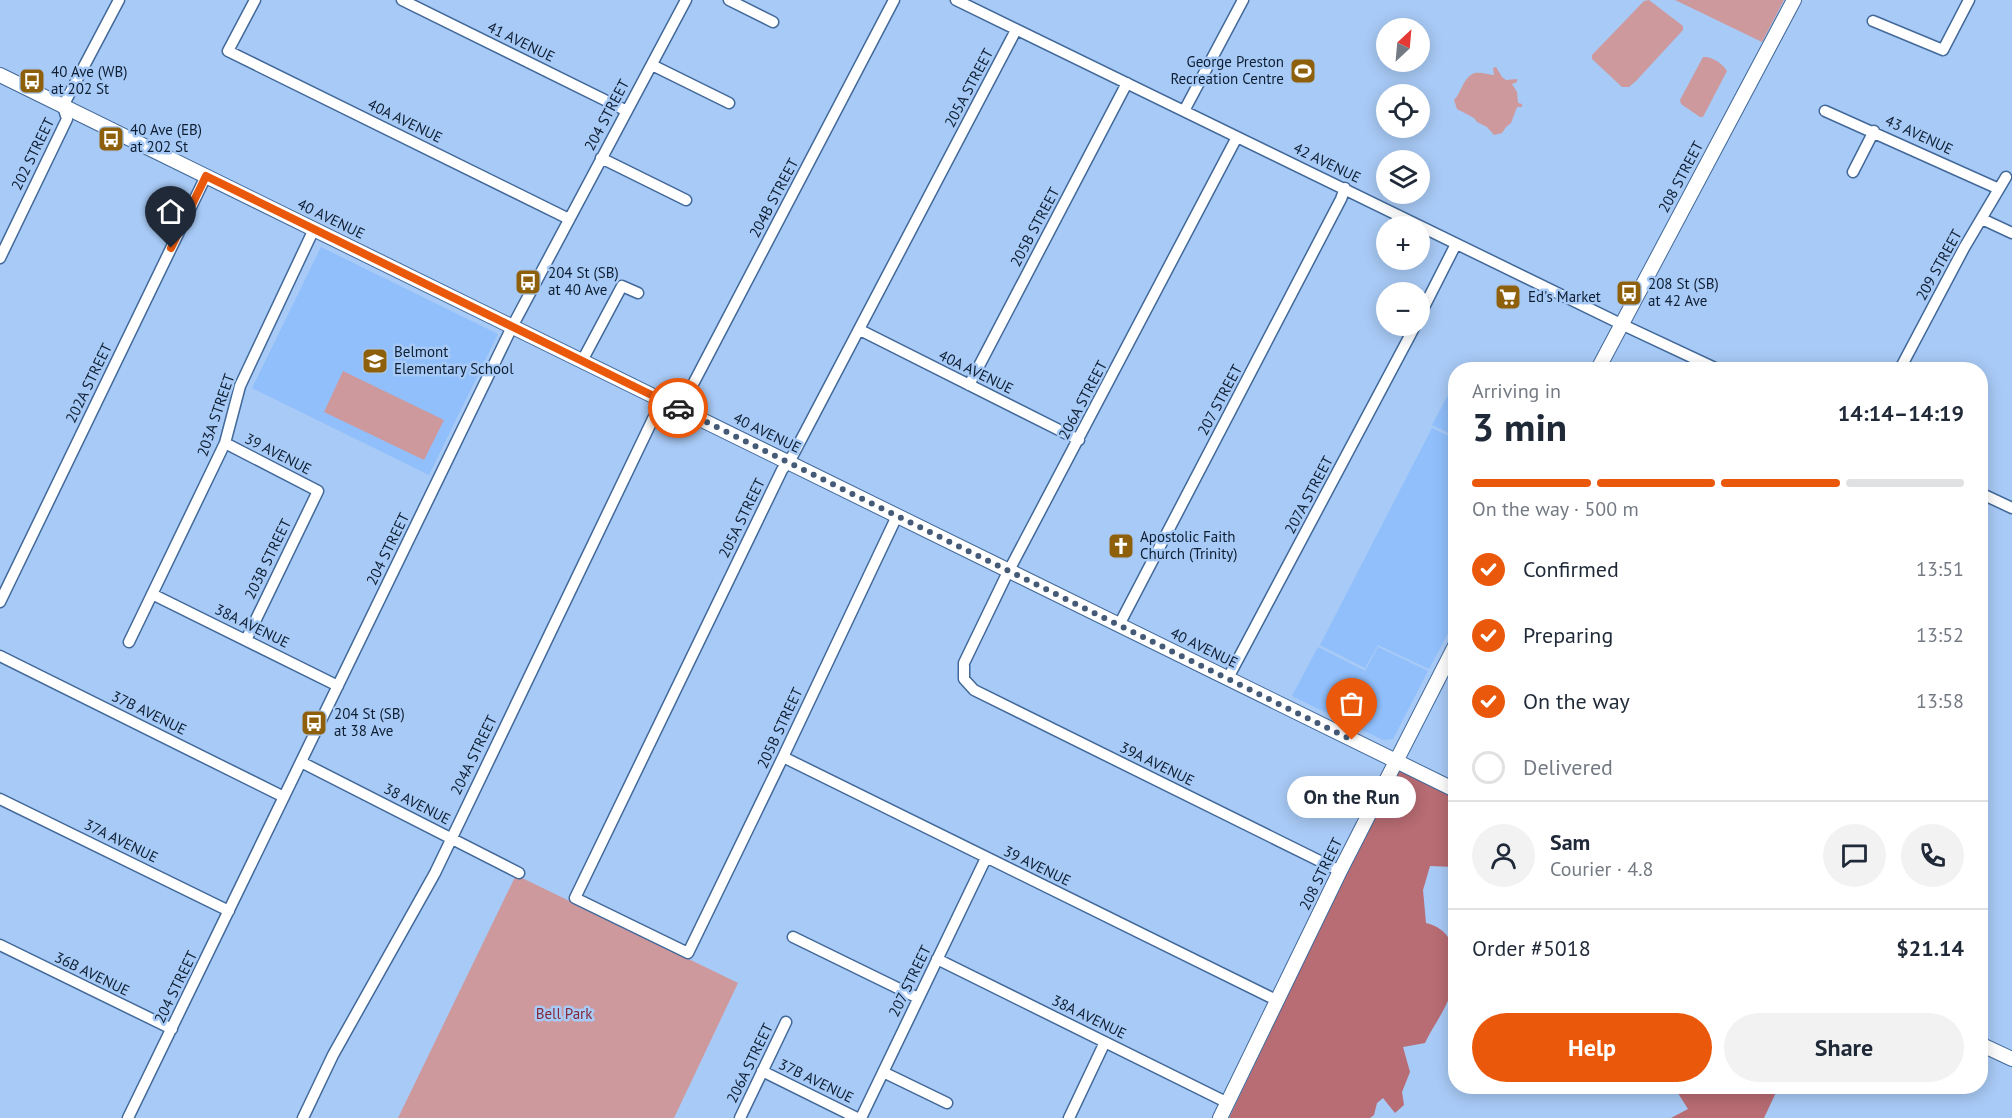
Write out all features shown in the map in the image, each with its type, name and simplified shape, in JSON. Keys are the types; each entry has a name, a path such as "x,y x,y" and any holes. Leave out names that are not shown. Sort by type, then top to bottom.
{"main road":[{"name":"208 STREET","path":"1602,362 1794,0"},
{"name":"40 AVENUE","path":"0,75 1448,787"},
{"name":"208 STREET","path":"1220,1118 1340,871 1448,659"},
{"path":"1988,1048 2012,1059"}],"street":[{"name":"202 STREET","path":"0,258 67,119 63,106 119,0"},
{"name":"40A AVENUE","path":"255,0 228,51 569,219"},
{"name":"41 AVENUE","path":"402,0 627,111"},
{"path":"729,0 773,22"},
{"name":"204B STREET","path":"680,409 894,0"},
{"name":"42 AVENUE","path":"956,0 1702,362"},
{"path":"1873,21 1943,50 1969,0"},
{"name":"204 STREET","path":"128,1118 512,327 683,1"},
{"path":"1184,111 1239,1"},
{"name":"205A STREET","path":"688,953 575,898 782,470 789,463 860,330 1016,30"},
{"path":"651,65 729,103"},
{"name":"205B STREET","path":"969,385 1127,83"},
{"name":"43 AVENUE","path":"1826,111 1999,189"},
{"path":"1853,172 1874,131"},
{"name":"206A STREET","path":"964,679 964,663 1010,571 1237,137"},
{"path":"602,158 686,200"},
{"name":"202A STREET","path":"0,602 206,176"},
{"name":"209 STREET","path":"1904,362 1964,248 2006,177"},
{"name":"207 STREET","path":"1119,625 1320,241 1345,188"},
{"path":"1982,219 2012,233"},
{"name":"203A STREET","path":"129,642 225,443 240,386 314,229"},
{"path":"1430,295 1456,244"},
{"path":"582,361 622,286 638,293"},
{"name":"40A AVENUE","path":"860,330 1079,440"},
{"name":"207A STREET","path":"1228,678 1409,336"},
{"name":"204A STREET","path":"303,1118 333,1055 435,873 662,400"},
{"name":"39 AVENUE","path":"225,443 318,491"},
{"name":"203B STREET","path":"246,640 318,491"},
{"path":"1988,497 2012,508"},
{"name":"205B STREET","path":"688,953 897,516"},
{"name":"38A AVENUE","path":"152,594 338,686"},
{"name":"37B AVENUE","path":"0,656 285,797"},
{"name":"39A AVENUE","path":"964,679 974,690 1340,871"},
{"name":"39 AVENUE","path":"783,757 1278,1001"},
{"name":"38 AVENUE","path":"301,762 519,873"},
{"name":"37A AVENUE","path":"0,799 229,911"},
{"name":"207 STREET","path":"859,1118 986,858"},
{"path":"793,937 918,998"},
{"name":"36B AVENUE","path":"0,945 172,1029"},
{"name":"38A AVENUE","path":"937,958 1228,1103"},
{"name":"206A STREET","path":"740,1118 786,1022"},
{"path":"1069,1118 1105,1042"},
{"name":"37B AVENUE","path":"762,1071 859,1118"},
{"path":"883,1072 947,1103"}],"shaded area":[{"name":"Belmont Elementary School","path":"321,247 498,334 429,475 252,388"},
{"path":"1448,395 1448,433 1432,425"},
{"path":"1432,428 1448,436 1448,633 1429,669 1378,645 1365,668 1320,645"},
{"path":"1318,647 1365,671 1378,647 1428,671 1393,739 1383,740 1292,696"},
{"path":"1397,767 1448,792 1448,867 1430,866 1423,890 1426,923 1437,927 1448,937 1448,1001 1425,1043 1403,1047 1410,1072 1402,1092 1404,1105 1395,1113 1383,1098 1377,1103 1374,1115 1370,1118 1229,1118"},
{"path":"1679,1094 1775,1094 1764,1118 1671,1118 1688,1109"}],"green space":[{"path":"1649,0 1683,26 1683,30 1636,81 1629,87 1622,87 1592,59 1592,55 1644,1"},
{"path":"1675,0 1784,0 1762,42"},
{"path":"1703,57 1717,61 1727,71 1703,117 1700,117 1681,104 1680,100"},
{"path":"1496,67 1506,80 1517,79 1517,82 1512,84 1517,92 1518,103 1522,104 1522,107 1517,107 1511,123 1502,133 1494,135 1487,127 1457,109 1454,100 1471,75 1478,73 1494,75 1493,68"},
{"path":"343,371 444,420 424,460 324,412"},
{"name":"Bell Park","path":"516,875 738,983 674,1118 398,1118"}],"way so far":[{"path":"678,408 1352,740"}],"place":[{"name":"George Preston Recreation Centre","path":"1303,71"},
{"name":"40 Ave (WB) at 202 St","path":"32,81"},
{"name":"40 Ave (EB) at 202 St","path":"111,139"},
{"name":"204 St (SB) at 40 Ave","path":"528,282"},
{"name":"208 St (SB) at 42 Ave","path":"1629,293"},
{"name":"Ed's Market","path":"1508,297"},
{"name":"Belmont Elementary School","path":"375,361"},
{"name":"Apostolic Faith Church (Trinity)","path":"1121,546"},
{"name":"204 St (SB) at 38 Ave","path":"314,723"},
{"name":"On the Run","path":"1352,740"}],"route":[{"path":"171,248 206,176 678,408"}]}
